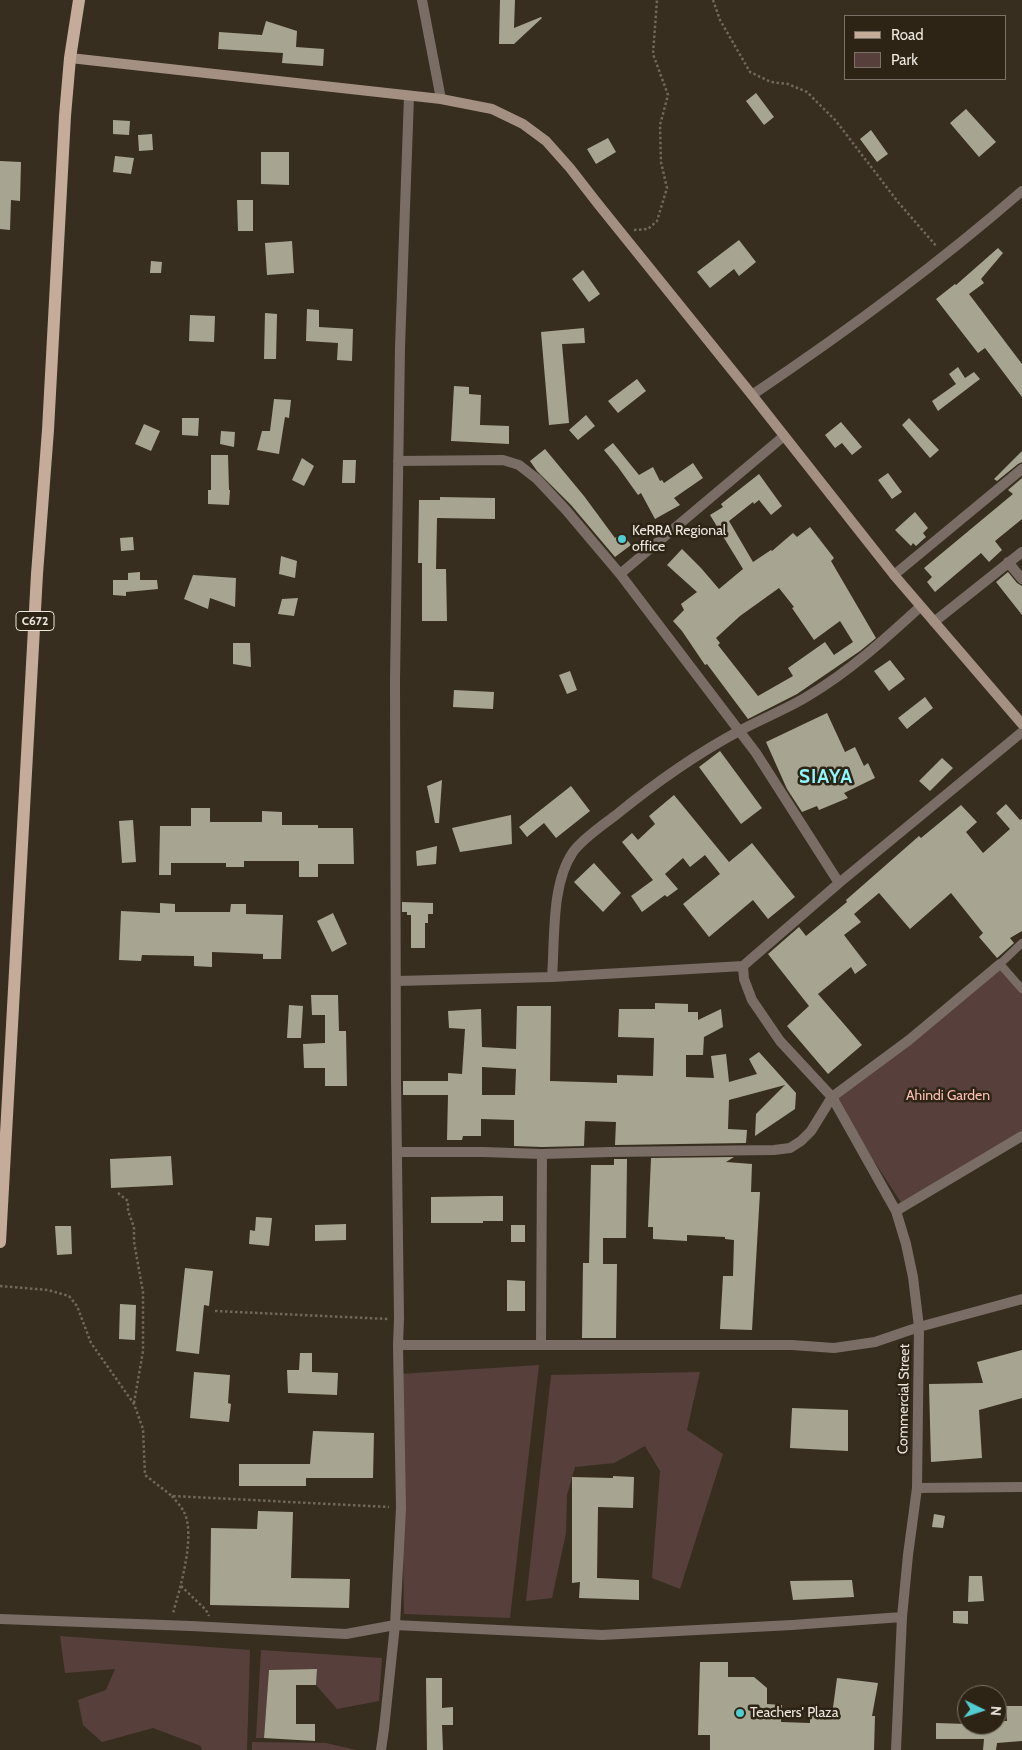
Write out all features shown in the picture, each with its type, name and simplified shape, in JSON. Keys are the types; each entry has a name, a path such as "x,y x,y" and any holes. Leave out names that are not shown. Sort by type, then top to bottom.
{"main road":[{"name":"C672","path":"0,1242 70,58 79,0"},
{"path":"70,58 441,99 492,109 523,124 546,141 570,168 920,607 1022,724"}],"street":[{"path":"422,0 441,99"},
{"path":"380,1750 395,1626 401,1508 398,1345 395,680 400,346 409,96"},
{"path":"752,395 844,332 945,255 1022,191"},
{"path":"620,574 784,436"},
{"path":"398,461 503,460 519,465 537,480 620,574 740,731 774,780 839,883"},
{"path":"894,575 1022,469"},
{"path":"934,622 1022,552"},
{"path":"1008,562 1022,578"},
{"path":"552,977 557,902 563,873 574,851 613,816 680,766 740,731 807,697 839,676 873,650 920,607"},
{"path":"397,981 552,977 743,966 839,883 1022,732"},
{"path":"398,1152 542,1154 774,1150 790,1148 812,1131 832,1096 909,1040 1000,964"},
{"path":"398,1345 792,1345 834,1348 875,1342 919,1327 913,1276 896,1211 832,1096 780,1042 752,1000 744,979 743,966"},
{"path":"896,1211 1022,1136"},
{"path":"541,1344 542,1154"},
{"name":"Commercial Street","path":"896,1750 902,1618 917,1488 919,1327 1022,1299"},
{"path":"917,1488 1022,1487"},
{"path":"0,1620 346,1634 395,1626 602,1635 902,1618"}],"lane":[{"path":"1022,943 1000,964 1022,989"}],"path":[{"path":"619,231 648,229 657,221 667,188 661,162 660,125 668,95 653,54 657,0"},
{"path":"713,0 720,20 750,72 771,82 788,84 808,92 836,121 898,202 945,255"},
{"path":"118,1193 128,1201 128,1211 134,1226 134,1242 143,1292 143,1351 134,1404"},
{"path":"0,1286 48,1290 68,1296 77,1306 91,1343 134,1404 143,1429 145,1475 172,1496 185,1514 189,1541 181,1586 170,1626"},
{"path":"215,1311 399,1319"},
{"path":"172,1496 401,1508"},
{"path":"181,1586 206,1610 214,1628"}],"green space":[{"name":"Ahindi Garden","path":"1000,964 1022,989 1022,1136 904,1207 832,1097"},
{"path":"539,1365 510,1618 404,1614 400,1374"},
{"path":"700,1372 687,1430 723,1454 680,1589 652,1578 660,1471 645,1446 614,1463 575,1467 567,1495 566,1533 552,1598 526,1601 551,1375"},
{"path":"60,1636 250,1650 247,1750 202,1750 201,1746 153,1728 102,1742 83,1725 78,1700 106,1690 115,1669 65,1673"},
{"path":"261,1650 382,1658 379,1701 337,1709 316,1685 317,1669 269,1670 264,1738 256,1738"},
{"path":"252,1742 326,1743 356,1750 252,1750"}],"building":[{"path":"500,0 515,0 514,28 542,18 514,44 499,44"},
{"path":"266,21 297,31 296,47 324,49 323,66 282,63 283,53 218,49 219,32 262,35"},
{"path":"756,93 774,117 764,125 746,101"},
{"path":"966,109 996,142 979,157 950,123"},
{"path":"113,120 130,121 129,135 113,134"},
{"path":"871,130 888,154 877,162 860,139"},
{"path":"152,134 153,150 139,151 138,135"},
{"path":"608,138 616,152 596,164 587,149"},
{"path":"261,152 289,152 289,185 261,184"},
{"path":"115,156 134,158 131,174 113,172"},
{"path":"0,161 21,162 20,201 11,200 10,230 0,229"},
{"path":"237,200 253,200 253,231 238,231"},
{"path":"739,240 756,262 739,276 734,269 710,288 697,272"},
{"path":"292,241 294,273 267,275 265,243"},
{"path":"998,248 1003,253 981,279 984,283 969,294 1022,364 1022,397 985,348 978,353 936,299 956,285"},
{"path":"151,261 162,262 161,273 150,273"},
{"path":"583,270 600,294 589,302 572,279"},
{"path":"307,309 319,310 319,327 353,329 352,361 337,360 338,343 306,341"},
{"path":"265,313 277,314 276,359 264,359"},
{"path":"190,315 215,316 214,342 189,341"},
{"path":"584,328 585,343 562,344 569,423 549,425 541,332"},
{"path":"958,367 965,378 974,372 980,379 938,411 932,401 956,384 949,374"},
{"path":"637,379 646,391 618,413 608,401"},
{"path":"454,386 469,387 469,394 481,395 480,425 509,426 509,444 451,441"},
{"path":"274,399 291,400 289,418 285,417 279,454 257,450 262,431 270,431"},
{"path":"586,415 595,426 578,440 569,430"},
{"path":"182,418 199,418 198,436 182,435"},
{"path":"909,418 939,450 930,458 902,425"},
{"path":"841,422 862,447 852,455 842,443 835,448 825,435"},
{"path":"144,424 160,431 151,451 135,444"},
{"path":"221,431 235,432 234,447 220,444"},
{"path":"613,443 639,475 653,467 660,481 662,480 664,483 693,463 703,478 674,498 680,505 655,519 641,493 638,495 604,450"},
{"path":"545,449 584,496 615,538 622,533 631,545 615,557 571,505 537,471 530,461"},
{"path":"1022,451 1022,462 997,481 994,479"},
{"path":"211,455 228,455 229,505 208,504 208,490 211,490"},
{"path":"302,458 314,466 304,486 292,480"},
{"path":"343,460 356,460 355,483 342,483"},
{"path":"888,473 902,492 892,499 878,480"},
{"path":"759,474 782,506 771,515 759,500 754,504 753,502 729,521 753,562 772,551 793,533 797,537 810,527 834,558 831,561 876,638 797,694 748,719 673,621 684,610 681,604 697,592 667,565 682,549 719,589 743,569 710,515 723,507 721,504","holes":["779,588 794,607 792,608 814,640 840,621 853,642 834,655 825,642 788,668 793,676 758,696 718,645 720,643 716,638 740,616"]},
{"path":"1022,478 1022,519 995,541 1002,550 989,562 981,553 935,592 927,582 932,577 924,568 1013,494 1008,490"},
{"path":"440,497 495,498 495,519 437,518 436,569 446,569 447,621 422,621 422,563 418,563 419,500 440,500"},
{"path":"915,512 928,528 923,533 926,537 916,546 913,543 911,546 895,530"},
{"path":"133,537 134,550 121,551 120,538"},
{"path":"281,556 297,561 295,578 279,574"},
{"path":"140,572 140,580 157,580 158,589 126,592 126,596 113,595 113,580 128,580 128,573"},
{"path":"1008,572 1022,586 1022,615 996,582"},
{"path":"193,575 236,578 235,607 210,598 208,609 184,599"},
{"path":"298,598 294,616 278,614 282,599"},
{"path":"233,643 250,643 251,667 233,664"},
{"path":"890,660 905,679 889,691 874,671"},
{"path":"570,671 577,690 567,694 559,675"},
{"path":"454,690 494,692 493,709 453,707"},
{"path":"925,697 933,708 907,729 898,718"},
{"path":"827,713 845,752 855,747 864,766 868,763 875,778 844,793 848,798 819,810 817,806 802,812 787,789 766,742"},
{"path":"720,751 762,808 741,824 699,767"},
{"path":"942,758 953,768 930,791 919,781"},
{"path":"442,780 439,823 435,823 427,786"},
{"path":"571,786 590,811 556,838 544,823 527,837 519,827"},
{"path":"674,795 729,862 752,843 795,897 768,919 753,900 709,937 683,904 720,874 705,855 690,867 683,858 665,874 678,889 667,897 665,895 642,912 631,896 653,880 622,842 632,833 638,840 655,824 649,816"},
{"path":"1006,804 1020,820 1022,819 1022,931 1010,938 1014,943 997,958 979,937 983,933 951,893 910,929 879,893 854,914 861,922 844,935 867,965 855,974 851,967 818,994 862,1045 828,1074 787,1026 809,1006 768,954 799,927 806,936 847,902 846,900 919,836 921,838 961,805 977,822 966,832 983,853 1010,829 996,813"},
{"path":"191,808 210,808 210,822 262,822 262,811 282,812 282,825 318,825 318,828 353,828 354,864 318,864 318,877 299,877 299,861 244,861 244,867 226,867 226,863 171,863 171,875 159,875 160,826 191,826"},
{"path":"511,815 512,844 460,852 452,828"},
{"path":"133,820 136,862 122,863 119,821"},
{"path":"437,846 436,864 417,866 416,851"},
{"path":"594,863 621,893 603,912 574,882"},
{"path":"402,902 433,903 433,914 428,914 428,923 425,923 425,948 411,948 411,915 407,915 407,912 402,912"},
{"path":"160,903 175,904 175,912 230,912 231,904 246,904 246,914 283,915 281,959 263,959 263,954 212,952 212,967 194,966 194,956 142,955 141,961 119,960 121,911 160,913"},
{"path":"333,913 347,944 332,952 317,921"},
{"path":"311,995 338,995 339,1031 346,1031 347,1086 325,1086 325,1068 304,1068 303,1044 325,1043 325,1015 312,1015"},
{"path":"655,1003 688,1004 688,1012 698,1012 698,1020 721,1009 723,1027 704,1037 703,1055 686,1055 686,1077 714,1078 711,1056 726,1054 729,1082 757,1074 749,1059 759,1052 796,1093 795,1109 755,1136 756,1114 785,1085 729,1100 728,1129 747,1130 746,1143 615,1145 616,1122 585,1121 584,1146 514,1146 514,1120 481,1119 481,1136 463,1136 462,1140 447,1140 448,1095 403,1095 403,1081 448,1081 448,1073 462,1074 465,1029 449,1028 448,1011 481,1009 482,1047 516,1049 517,1006 551,1006 550,1081 617,1083 617,1075 653,1076 654,1038 618,1037 619,1009 655,1009","holes":["482,1067 516,1069 515,1095 482,1095"]},
{"path":"289,1005 303,1006 301,1038 287,1038"},
{"path":"171,1156 173,1185 111,1188 110,1159"},
{"path":"734,1157 726,1162 752,1164 751,1192 760,1192 752,1330 720,1329 723,1276 733,1276 734,1240 725,1239 725,1237 687,1235 687,1241 653,1239 653,1227 648,1227 651,1158"},
{"path":"614,1159 627,1159 626,1238 603,1238 603,1264 617,1264 616,1338 582,1338 583,1263 589,1263 591,1165 614,1165"},
{"path":"503,1196 503,1221 431,1223 431,1197"},
{"path":"256,1217 272,1218 269,1246 249,1244 250,1230 255,1231"},
{"path":"346,1224 346,1240 315,1241 315,1225"},
{"path":"511,1225 525,1225 525,1242 511,1242"},
{"path":"55,1226 71,1226 72,1254 57,1255"},
{"path":"185,1268 213,1271 209,1306 204,1305 199,1354 176,1351"},
{"path":"507,1280 525,1281 525,1311 507,1311"},
{"path":"120,1304 136,1305 135,1340 119,1339"},
{"path":"1022,1350 1022,1398 979,1410 982,1458 931,1462 929,1384 983,1383 977,1362"},
{"path":"300,1353 312,1353 312,1372 338,1373 337,1395 288,1393 287,1370 299,1370"},
{"path":"194,1372 230,1375 228,1403 231,1404 229,1422 190,1418"},
{"path":"792,1408 848,1410 848,1451 790,1448"},
{"path":"313,1431 374,1433 373,1478 306,1478 306,1486 239,1486 239,1464 310,1464"},
{"path":"613,1476 634,1477 633,1508 598,1507 597,1578 639,1580 639,1600 579,1598 580,1582 572,1583 572,1477 613,1478"},
{"path":"258,1511 293,1512 291,1578 350,1579 349,1608 210,1605 211,1528 257,1529"},
{"path":"934,1514 945,1516 943,1528 932,1527"},
{"path":"969,1576 982,1576 984,1601 968,1602"},
{"path":"852,1580 854,1597 793,1600 790,1581"},
{"path":"953,1611 968,1611 968,1624 953,1623"},
{"path":"700,1662 728,1662 728,1677 754,1677 767,1688 767,1704 782,1705 781,1722 810,1723 810,1714 832,1715 837,1678 878,1683 872,1716 875,1716 874,1750 710,1750 710,1735 698,1735"},
{"path":"317,1669 316,1685 296,1685 296,1724 315,1724 315,1741 264,1738 269,1670"},
{"path":"426,1678 442,1678 442,1708 453,1707 453,1725 442,1725 443,1750 427,1750"},
{"path":"1007,1706 1022,1706 1022,1741 997,1743 996,1750 983,1750 984,1739 936,1739 936,1723 957,1724 957,1735 1007,1735"}],"place":[{"name":"KeRRA Regional office","path":"622,539"},
{"name":"Teachers' Plaza","path":"740,1713"}],"district":[{"name":"SIAYA","path":"826,777"}]}
